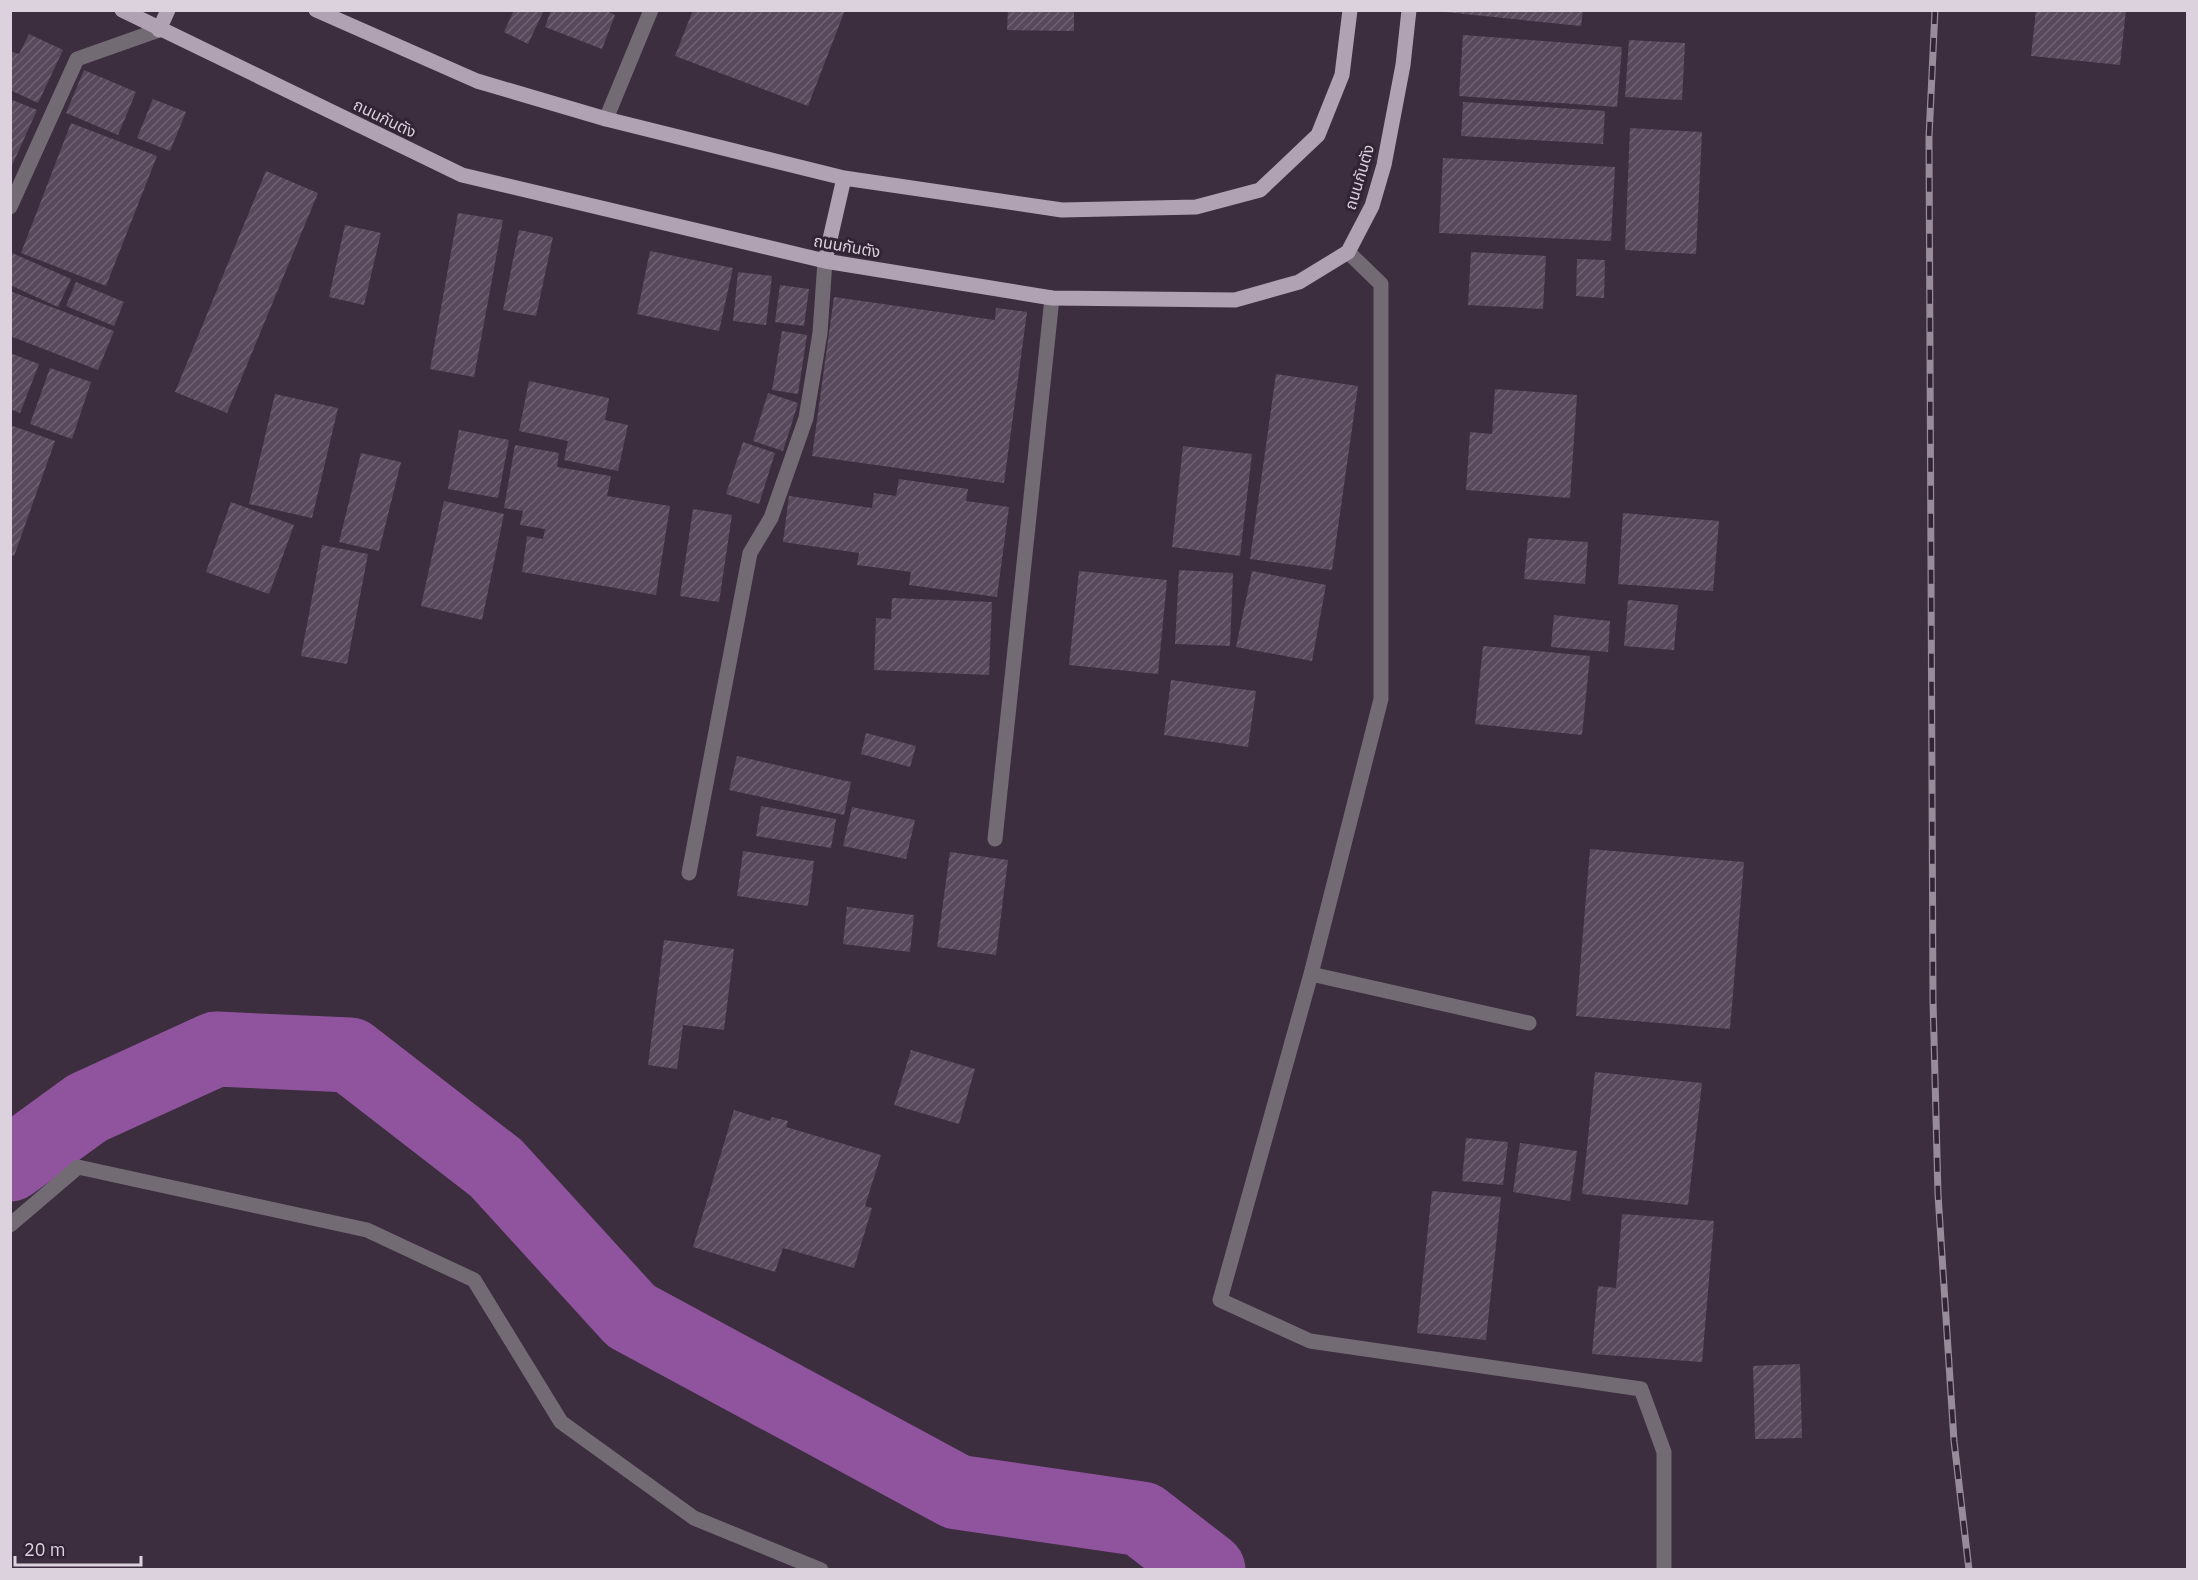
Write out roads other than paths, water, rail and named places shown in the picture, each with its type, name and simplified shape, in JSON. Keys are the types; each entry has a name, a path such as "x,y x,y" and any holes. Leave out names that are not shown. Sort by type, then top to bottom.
{"main road":[{"name":"ถนนกันตัง","path":"122,10 159,30 462,175 825,261 1052,298 1234,300 1299,282 1348,252 1372,206 1384,165 1403,65 1409,10"},
{"path":"159,30 168,10"},
{"path":"316,10 477,81 606,119 844,178 1062,210 1196,207 1260,190 1318,135 1342,75 1350,10"},
{"path":"825,261 844,178"}],"street":[{"path":"606,119 651,10"},
{"path":"10,207 77,59 159,30"},
{"path":"1348,252 1381,284 1381,699 1311,974 1220,1300 1310,1341 1641,1389 1664,1452 1664,1569"},
{"path":"689,873 750,553 771,518 806,417 820,333 825,261"},
{"path":"995,838 1052,298"},
{"path":"1311,974 1529,1023"},
{"path":"10,1225 78,1167 367,1230 474,1280 561,1422 694,1518 821,1569"}],"waterway":[{"path":"10,1164 87,1108 216,1049 350,1055 496,1168 631,1316 957,1492 1142,1519 1208,1570"}],"railway":[{"path":"1935,10 1929,137 1933,1000 1938,1194 1954,1441 1969,1570"}]}
